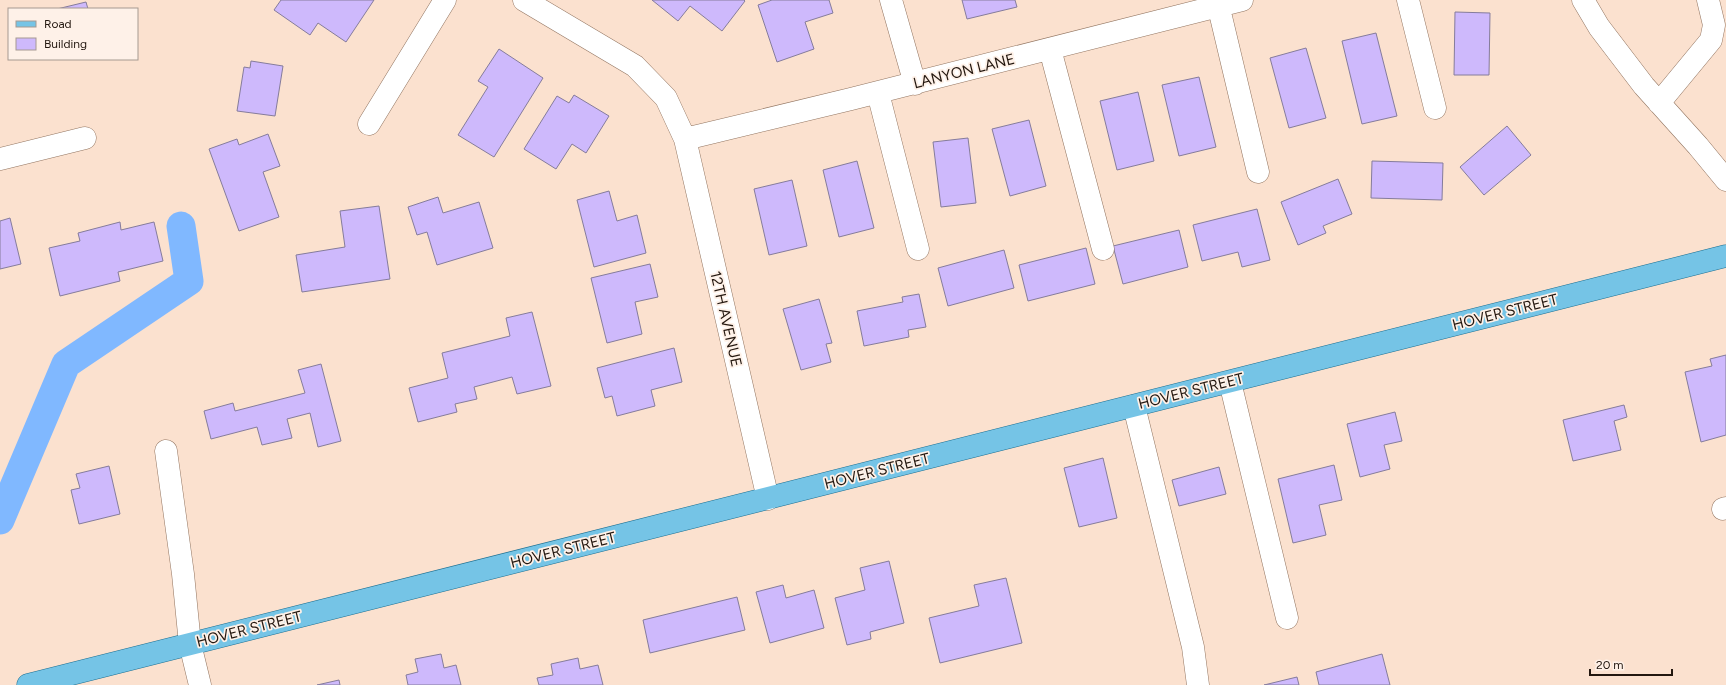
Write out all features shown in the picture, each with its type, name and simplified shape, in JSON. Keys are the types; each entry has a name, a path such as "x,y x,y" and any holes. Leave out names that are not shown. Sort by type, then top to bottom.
{"main road":[{"name":"HOVER STREET","path":"28,685 1726,256"}],"street":[{"path":"369,124 445,0"},
{"name":"12TH AVENUE","path":"524,0 635,66 666,98 685,139 768,499"},
{"path":"891,0 915,84"},
{"name":"LANYON LANE","path":"685,139 915,84 1218,3 1242,0"},
{"path":"1408,0 1435,108"},
{"path":"1583,0 1599,27 1644,86 1698,146 1726,180"},
{"path":"1659,103 1711,40 1714,25 1708,0"},
{"path":"1218,3 1258,172"},
{"path":"1050,49 1103,249"},
{"path":"878,93 918,249"},
{"path":"0,159 85,138"},
{"path":"1230,382 1287,618"},
{"path":"1134,406 1193,647 1198,685"},
{"path":"166,451 183,574 190,644 200,685"}],"building":[{"path":"281,0 374,0 346,42 318,23 310,35 274,10"},
{"path":"652,0 745,1 722,31 690,6 678,21"},
{"path":"772,0 829,0 833,13 805,22 814,49 777,62 758,5"},
{"path":"962,0 1015,0 1017,7 967,19"},
{"path":"86,2 88,8 61,8"},
{"path":"1455,12 1490,13 1489,75 1454,75"},
{"path":"1376,33 1397,116 1362,124 1342,41"},
{"path":"1306,48 1326,118 1289,128 1270,58"},
{"path":"499,49 543,78 494,157 458,135 488,87 478,81"},
{"path":"251,61 283,66 275,116 237,111 244,67 250,68"},
{"path":"1199,77 1216,147 1179,156 1162,85"},
{"path":"1138,92 1154,161 1117,170 1100,101"},
{"path":"574,95 609,116 586,153 572,144 556,169 524,149 557,96 569,103"},
{"path":"1029,120 1046,186 1010,196 992,129"},
{"path":"1507,126 1531,155 1484,195 1460,167"},
{"path":"268,134 280,166 263,172 279,217 239,231 209,149 237,139 239,145"},
{"path":"968,138 976,203 941,207 933,142"},
{"path":"857,161 874,228 839,237 823,170"},
{"path":"1372,161 1443,163 1442,200 1371,198"},
{"path":"1338,179 1352,214 1323,226 1326,233 1298,245 1281,202"},
{"path":"792,180 807,246 769,255 754,189"},
{"path":"609,191 617,221 637,215 646,253 594,267 577,200"},
{"path":"438,197 443,213 479,202 493,248 437,265 427,232 417,235 408,207"},
{"path":"379,206 390,279 302,292 296,255 345,247 340,211"},
{"path":"1257,209 1270,260 1242,267 1238,252 1202,261 1193,225"},
{"path":"10,218 21,264 0,269 0,221"},
{"path":"120,222 121,230 154,222 163,261 118,272 120,281 60,296 49,248 80,241 78,233"},
{"path":"1179,230 1188,267 1123,284 1113,246"},
{"path":"1086,248 1095,284 1028,301 1019,265"},
{"path":"1004,250 1014,288 948,306 938,268"},
{"path":"650,264 658,297 635,302 642,334 607,343 591,278"},
{"path":"919,294 926,327 908,330 909,337 864,346 857,311 903,302 902,297"},
{"path":"819,299 832,343 826,344 831,362 801,370 783,309"},
{"path":"532,312 551,386 517,394 512,377 474,387 477,399 455,404 457,412 418,422 409,388 448,378 442,353 510,336 506,318"},
{"path":"674,348 682,382 651,390 655,406 617,416 612,396 605,398 597,368"},
{"path":"1726,355 1726,435 1701,442 1685,372 1712,366 1710,359"},
{"path":"321,364 341,441 318,447 310,413 287,419 292,438 262,445 257,427 211,439 204,411 233,403 235,411 305,393 298,370"},
{"path":"1624,405 1627,417 1614,421 1621,450 1573,461 1563,420"},
{"path":"1395,412 1402,441 1384,445 1390,469 1360,477 1347,424"},
{"path":"1103,458 1117,518 1079,527 1064,468"},
{"path":"1334,465 1342,500 1319,505 1326,535 1293,543 1278,479"},
{"path":"109,466 120,514 79,524 71,490 80,488 76,474"},
{"path":"1219,467 1226,494 1179,506 1172,480"},
{"path":"889,561 904,623 870,632 871,639 847,645 835,598 865,590 860,568"},
{"path":"1006,578 1022,643 940,663 929,618 979,606 974,585"},
{"path":"783,585 786,598 814,590 824,628 770,643 756,592"},
{"path":"737,597 745,630 650,653 643,620"},
{"path":"441,654 444,668 456,665 461,685 408,685 406,675 418,672 415,659"},
{"path":"1382,654 1390,685 1319,685 1316,672"},
{"path":"578,658 580,669 598,665 603,685 539,685 537,678 553,675 551,664"},
{"path":"1297,677 1299,685 1264,685"},
{"path":"339,680 340,685 317,685"}],"waterway":[{"path":"0,520 66,364 189,281 181,226"}]}
